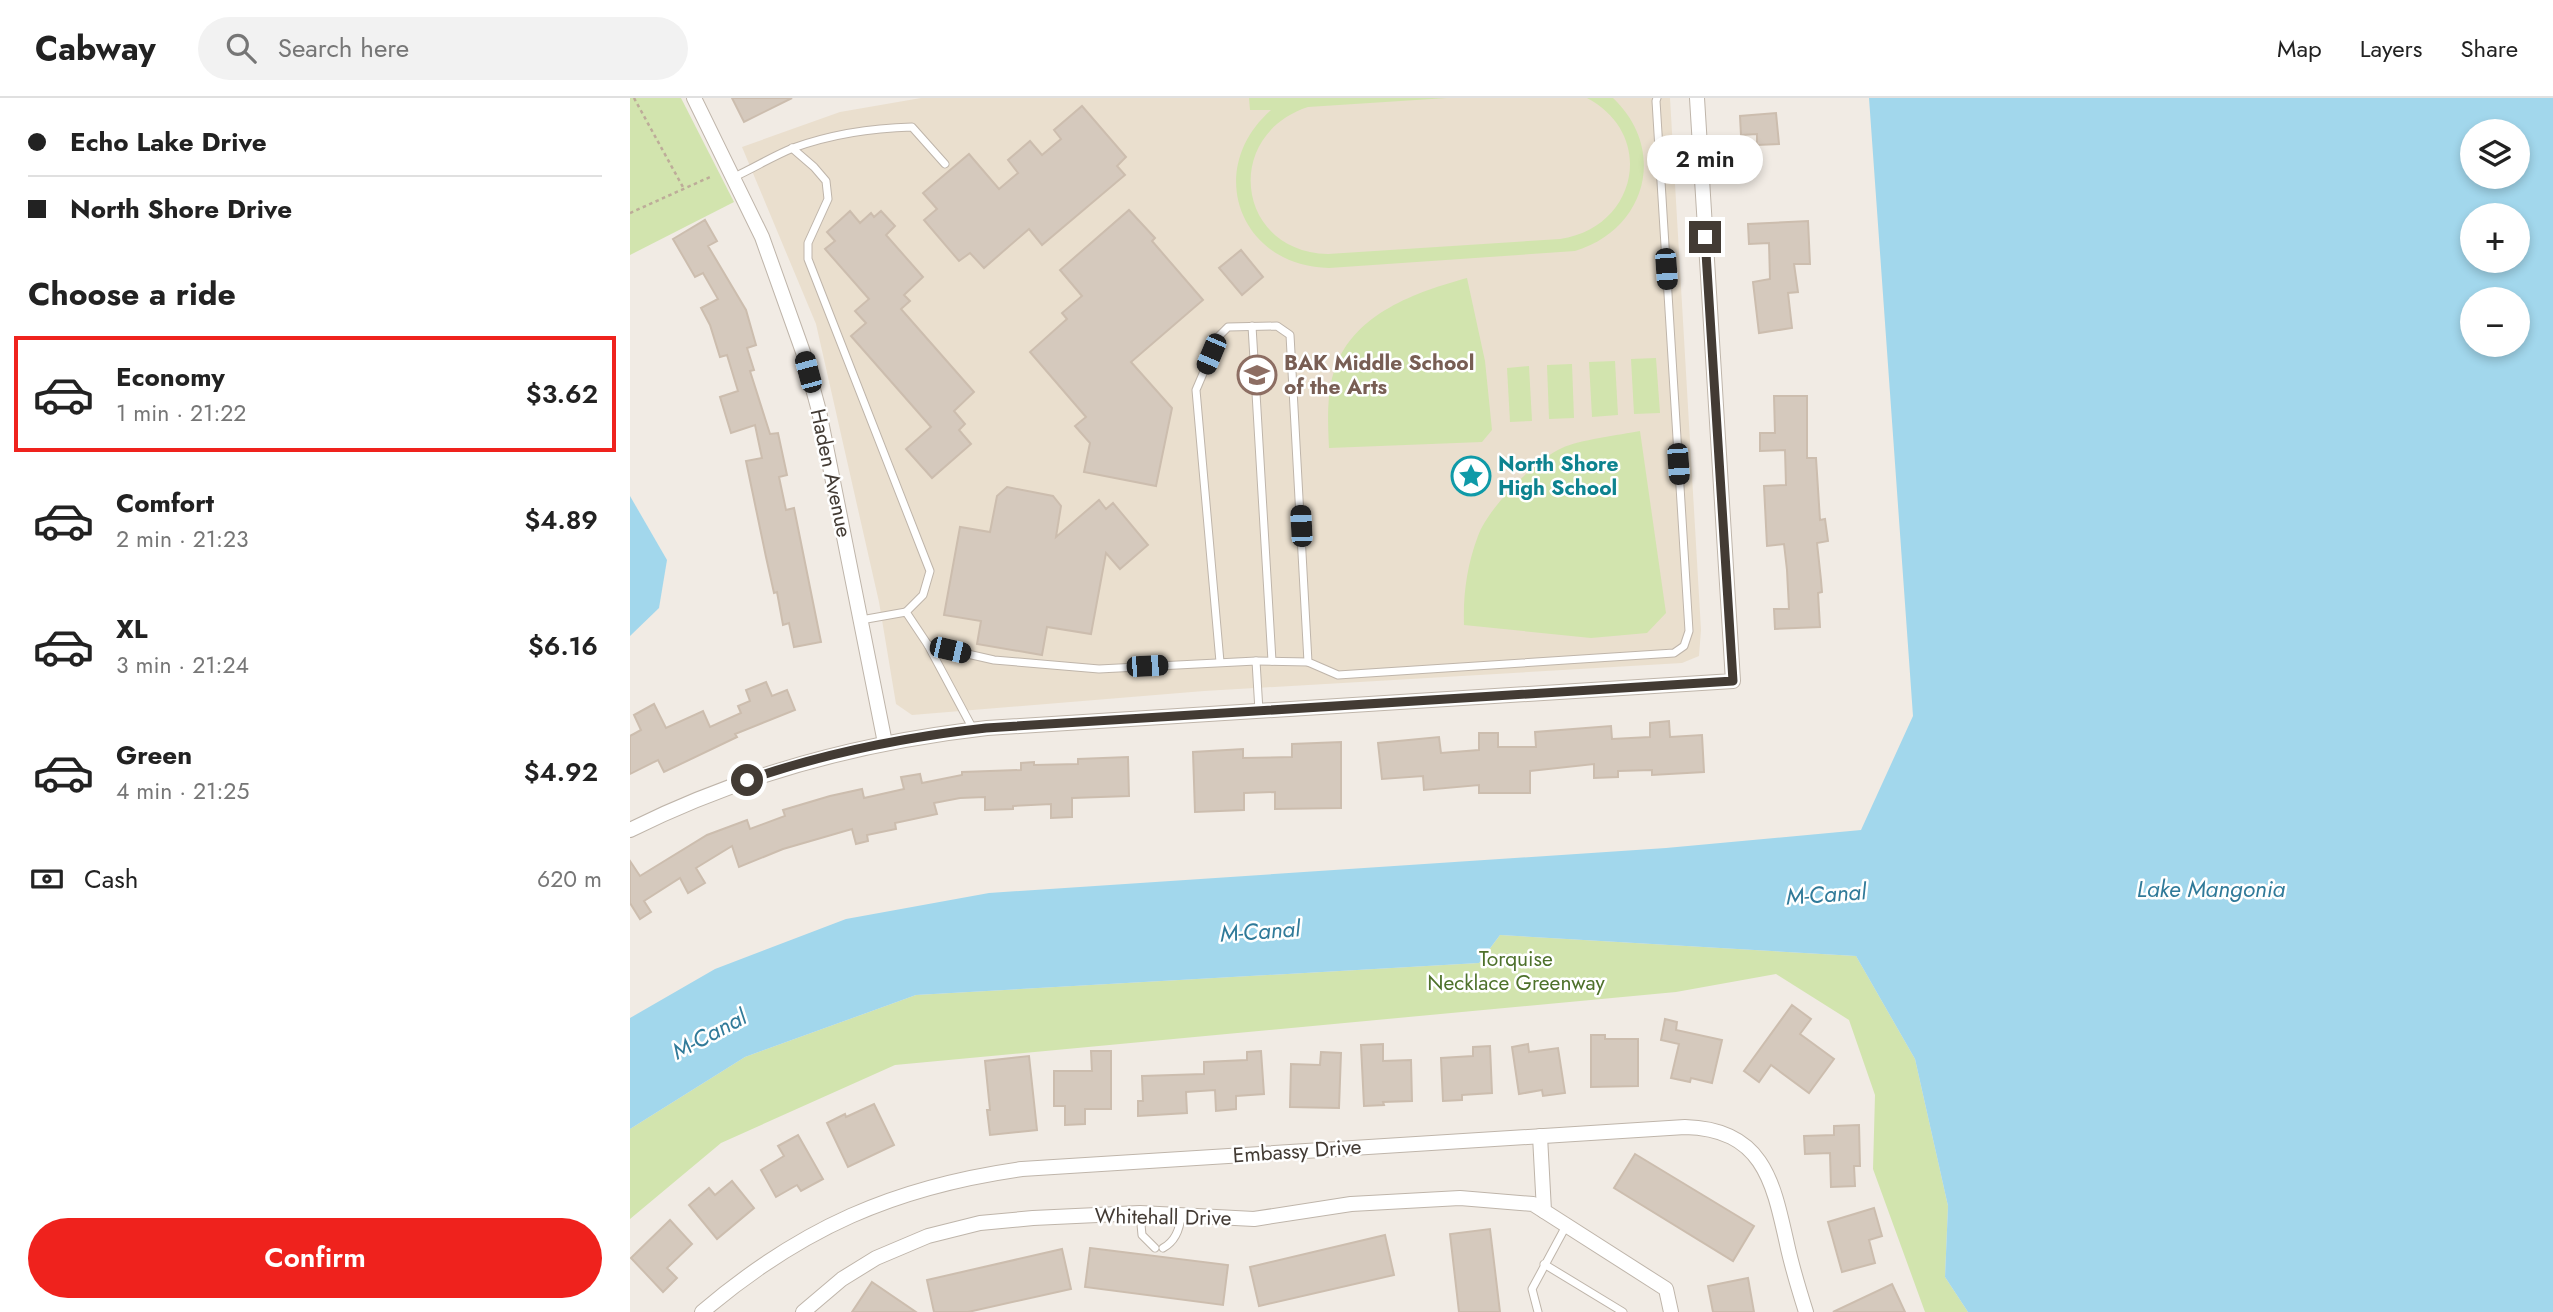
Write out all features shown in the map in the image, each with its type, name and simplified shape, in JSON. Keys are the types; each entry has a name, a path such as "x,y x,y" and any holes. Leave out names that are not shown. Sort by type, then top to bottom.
{"street":[{"name":"Haden Avenue","path":"694,98 762,237 803,352 819,411 885,743"},
{"path":"630,830 710,794 766,774 885,743 973,729 1733,681 1697,98"},
{"name":"Embassy Drive","path":"702,1312 771,1258 849,1215 912,1191 977,1175 1021,1168 1696,1127 1719,1132 1738,1142 1759,1161 1771,1181 1806,1312"},
{"path":"1540,1136 1544,1211"},
{"name":"Whitehall Drive","path":"803,1312 832,1286 876,1258 941,1232 980,1223 1140,1213 1254,1219 1351,1204 1460,1198 1532,1204 1666,1289 1671,1312"}],"lane":[{"path":"928,645 994,660 1099,669 1256,660 1308,662 1338,675 1674,653 1684,646 1689,631 1657,98"},
{"path":"734,177 792,148 854,131 912,127 945,164"},
{"path":"792,148 814,167 825,181 828,199 808,243 808,259 930,570 923,596 906,612 861,620"},
{"path":"1252,326 1272,661"},
{"path":"1220,662 1196,390 1219,336 1228,327 1277,326 1290,335 1308,662"},
{"path":"906,612 928,645 973,729"},
{"path":"1256,660 1259,710"},
{"path":"1140,1213 1142,1235 1159,1248 1171,1244 1177,1235 1181,1215"},
{"path":"1538,1312 1532,1289 1566,1226"},
{"path":"1544,1264 1623,1312"}],"path":[{"path":"634,98 684,189"},
{"path":"630,213 710,177"}],"shaded area":[{"name":"BAK Middle School of the Arts","path":"921,98 1670,98 1701,630 1699,656 1682,663 1204,691 912,715 896,704 879,602 816,324 742,147 840,112"}],"green space":[{"path":"630,98 681,98 734,202 630,255"},
{"path":"1249,98 1447,98 1308,107 1280,121 1262,142 1252,165 1251,190 1259,214 1274,234 1297,248 1328,254 1560,239 1586,231 1607,218 1621,199 1629,178 1630,156 1623,134 1609,114 1587,98 1613,98 1630,119 1640,141 1644,164 1641,186 1633,207 1619,226 1599,241 1575,251 1329,268 1298,263 1273,251 1253,233 1241,210 1236,185 1239,159 1251,134 1271,110 1250,110"},
{"path":"1467,278 1485,361 1492,430 1482,442 1329,448 1330,388 1344,349 1372,319 1389,308 1428,290"},
{"path":"1656,358 1660,413 1634,414 1631,359"},
{"path":"1615,361 1618,415 1592,417 1589,362"},
{"path":"1572,364 1574,418 1549,419 1547,365"},
{"path":"1529,366 1532,421 1510,422 1507,368"},
{"path":"1640,431 1666,613 1647,633 1591,638 1464,625 1466,580 1471,558 1483,525 1502,499 1526,474 1562,448 1588,440"},
{"name":"Torquise Necklace Greenway","path":"1500,935 1856,956 1915,1059 1948,1206 1945,1277 1968,1312 1925,1312 1873,1169 1875,1095 1849,1020 1776,974 1676,992 895,1065 721,1143 630,1219 630,1129 745,1057 916,995 1479,963"}],"water":[{"name":"Lake Mangonia","path":"1869,98 2553,98 2553,1312 1968,1312 1945,1277 1948,1206 1915,1059 1856,956 1500,935 1479,963 916,995 745,1057 630,1129 630,1018 715,969 846,919 989,893 1666,848 1861,830 1913,716"},
{"path":"630,496 667,560 659,608 630,636"}],"building":[{"path":"732,98 792,98 744,122"},
{"path":"1082,106 1126,157 1117,166 1125,175 1042,245 1029,229 984,268 970,253 959,261 924,220 937,209 923,193 969,154 999,189 1018,173 1008,160 1030,141 1042,155 1061,139 1054,130"},
{"path":"1776,113 1779,144 1757,145 1757,134 1741,135 1740,116"},
{"path":"1129,210 1155,238 1152,241 1203,300 1131,362 1172,408 1156,486 1084,472 1090,443 1075,426 1086,417 1030,352 1067,319 1062,313 1082,296 1060,270"},
{"path":"850,211 860,223 871,213 874,217 881,211 895,226 886,235 923,277 904,295 910,301 901,309 974,392 954,411 965,424 959,430 971,444 932,478 906,449 931,427 851,336 866,323 855,311 869,299 825,249 835,241 827,232"},
{"path":"705,220 717,241 708,246 746,310 756,345 747,348 754,370 750,371 770,434 778,433 787,475 779,477 786,510 794,508 821,642 794,647 789,623 783,625 746,461 762,458 755,425 731,433 720,397 738,391 727,355 720,357 710,325 701,308 718,299 703,273 695,277 673,239"},
{"path":"1808,221 1810,264 1794,264 1798,292 1788,293 1792,328 1759,333 1753,282 1770,279 1769,243 1749,244 1748,224"},
{"path":"1241,250 1263,277 1242,295 1219,268"},
{"path":"1774,396 1807,396 1807,458 1816,458 1820,520 1825,519 1828,541 1817,543 1822,592 1818,593 1820,627 1775,629 1774,609 1789,609 1787,570 1784,544 1767,546 1764,486 1786,485 1785,450 1760,451 1760,433 1775,433"},
{"path":"1007,487 1053,496 1061,506 1056,537 1099,500 1106,509 1113,503 1148,545 1120,569 1106,553 1091,634 1047,627 1042,655 977,644 981,621 944,615 960,527 990,532 997,496"},
{"path":"766,682 772,696 787,690 795,710 735,734 737,737 664,772 658,760 630,774 630,736 641,730 634,715 654,704 666,728 703,711 710,727 741,713 738,706 750,701 746,690"},
{"path":"1669,721 1670,737 1702,735 1704,772 1652,775 1652,770 1618,771 1618,777 1594,778 1594,764 1530,771 1530,793 1479,793 1479,785 1424,790 1423,776 1382,779 1378,743 1439,737 1441,753 1479,750 1479,733 1498,733 1498,747 1536,747 1535,732 1611,726 1612,739 1650,737 1650,723"},
{"path":"1341,742 1341,808 1275,809 1275,792 1244,793 1244,810 1195,812 1193,752 1243,749 1243,758 1292,757 1292,744"},
{"path":"1128,757 1129,796 1072,798 1072,817 1051,818 1051,804 985,810 985,797 934,803 937,814 895,823 896,829 867,835 868,841 856,844 852,829 783,849 739,867 732,846 696,868 705,883 688,893 680,878 644,901 651,912 640,919 630,903 630,861 640,876 707,835 747,820 750,829 785,816 783,810 830,796 862,789 864,798 904,789 901,777 920,774 922,783 962,775 962,772 1021,770 1021,763 1078,764 1078,759"},
{"path":"1792,1005 1811,1019 1800,1034 1834,1059 1809,1093 1771,1065 1759,1082 1744,1071"},
{"path":"1665,1019 1677,1022 1676,1030 1722,1040 1712,1083 1691,1078 1690,1082 1671,1078 1679,1044 1661,1040"},
{"path":"1591,1035 1605,1035 1605,1039 1638,1039 1638,1086 1591,1087"},
{"path":"1383,1044 1383,1061 1411,1060 1412,1101 1364,1106 1361,1045"},
{"path":"1528,1044 1529,1052 1558,1048 1565,1093 1543,1096 1542,1090 1519,1094 1512,1047"},
{"path":"1490,1046 1492,1093 1462,1095 1462,1100 1443,1101 1441,1058 1473,1056 1473,1047"},
{"path":"1091,1051 1111,1051 1111,1109 1085,1109 1085,1124 1065,1125 1065,1106 1054,1106 1054,1071 1092,1071"},
{"path":"1261,1051 1264,1094 1236,1096 1236,1109 1216,1111 1215,1090 1186,1092 1187,1113 1138,1116 1138,1101 1143,1101 1142,1076 1204,1074 1204,1062 1247,1060 1247,1052"},
{"path":"1321,1052 1341,1053 1339,1108 1290,1107 1291,1064 1320,1065"},
{"path":"1029,1056 1037,1130 990,1135 985,1061"},
{"path":"874,1104 894,1145 848,1167 827,1123"},
{"path":"1859,1125 1860,1166 1854,1166 1855,1186 1831,1187 1830,1153 1805,1154 1804,1136 1834,1135 1834,1126"},
{"path":"798,1135 823,1179 801,1191 797,1185 776,1197 761,1170 784,1156 778,1146"},
{"path":"1635,1154 1754,1226 1733,1261 1614,1188"},
{"path":"732,1181 754,1208 717,1239 689,1205 709,1188 715,1195"},
{"path":"1874,1208 1882,1236 1869,1240 1875,1263 1842,1272 1828,1222"},
{"path":"670,1220 692,1244 667,1268 677,1278 663,1292 631,1258"},
{"path":"1490,1229 1500,1312 1459,1312 1450,1234"},
{"path":"1385,1235 1394,1275 1259,1306 1250,1267"},
{"path":"1090,1248 1228,1265 1223,1305 1085,1287"},
{"path":"1062,1249 1071,1289 968,1312 934,1312 927,1280"},
{"path":"1748,1278 1754,1312 1713,1312 1708,1286"},
{"path":"872,1282 916,1312 852,1312"},
{"path":"1892,1284 1905,1312 1833,1312"}],"place":[{"name":"BAK Middle School of the Arts","path":"1257,375"},
{"name":"North Shore High School","path":"1471,476"}],"route":[{"path":"747,780 824,757 885,743 986,728 1733,681 1705,237"}],"water label":[{"name":"M-Canal","path":"1826,894"},
{"name":"M-Canal","path":"1260,931"},
{"name":"M-Canal","path":"709,1034"}]}
